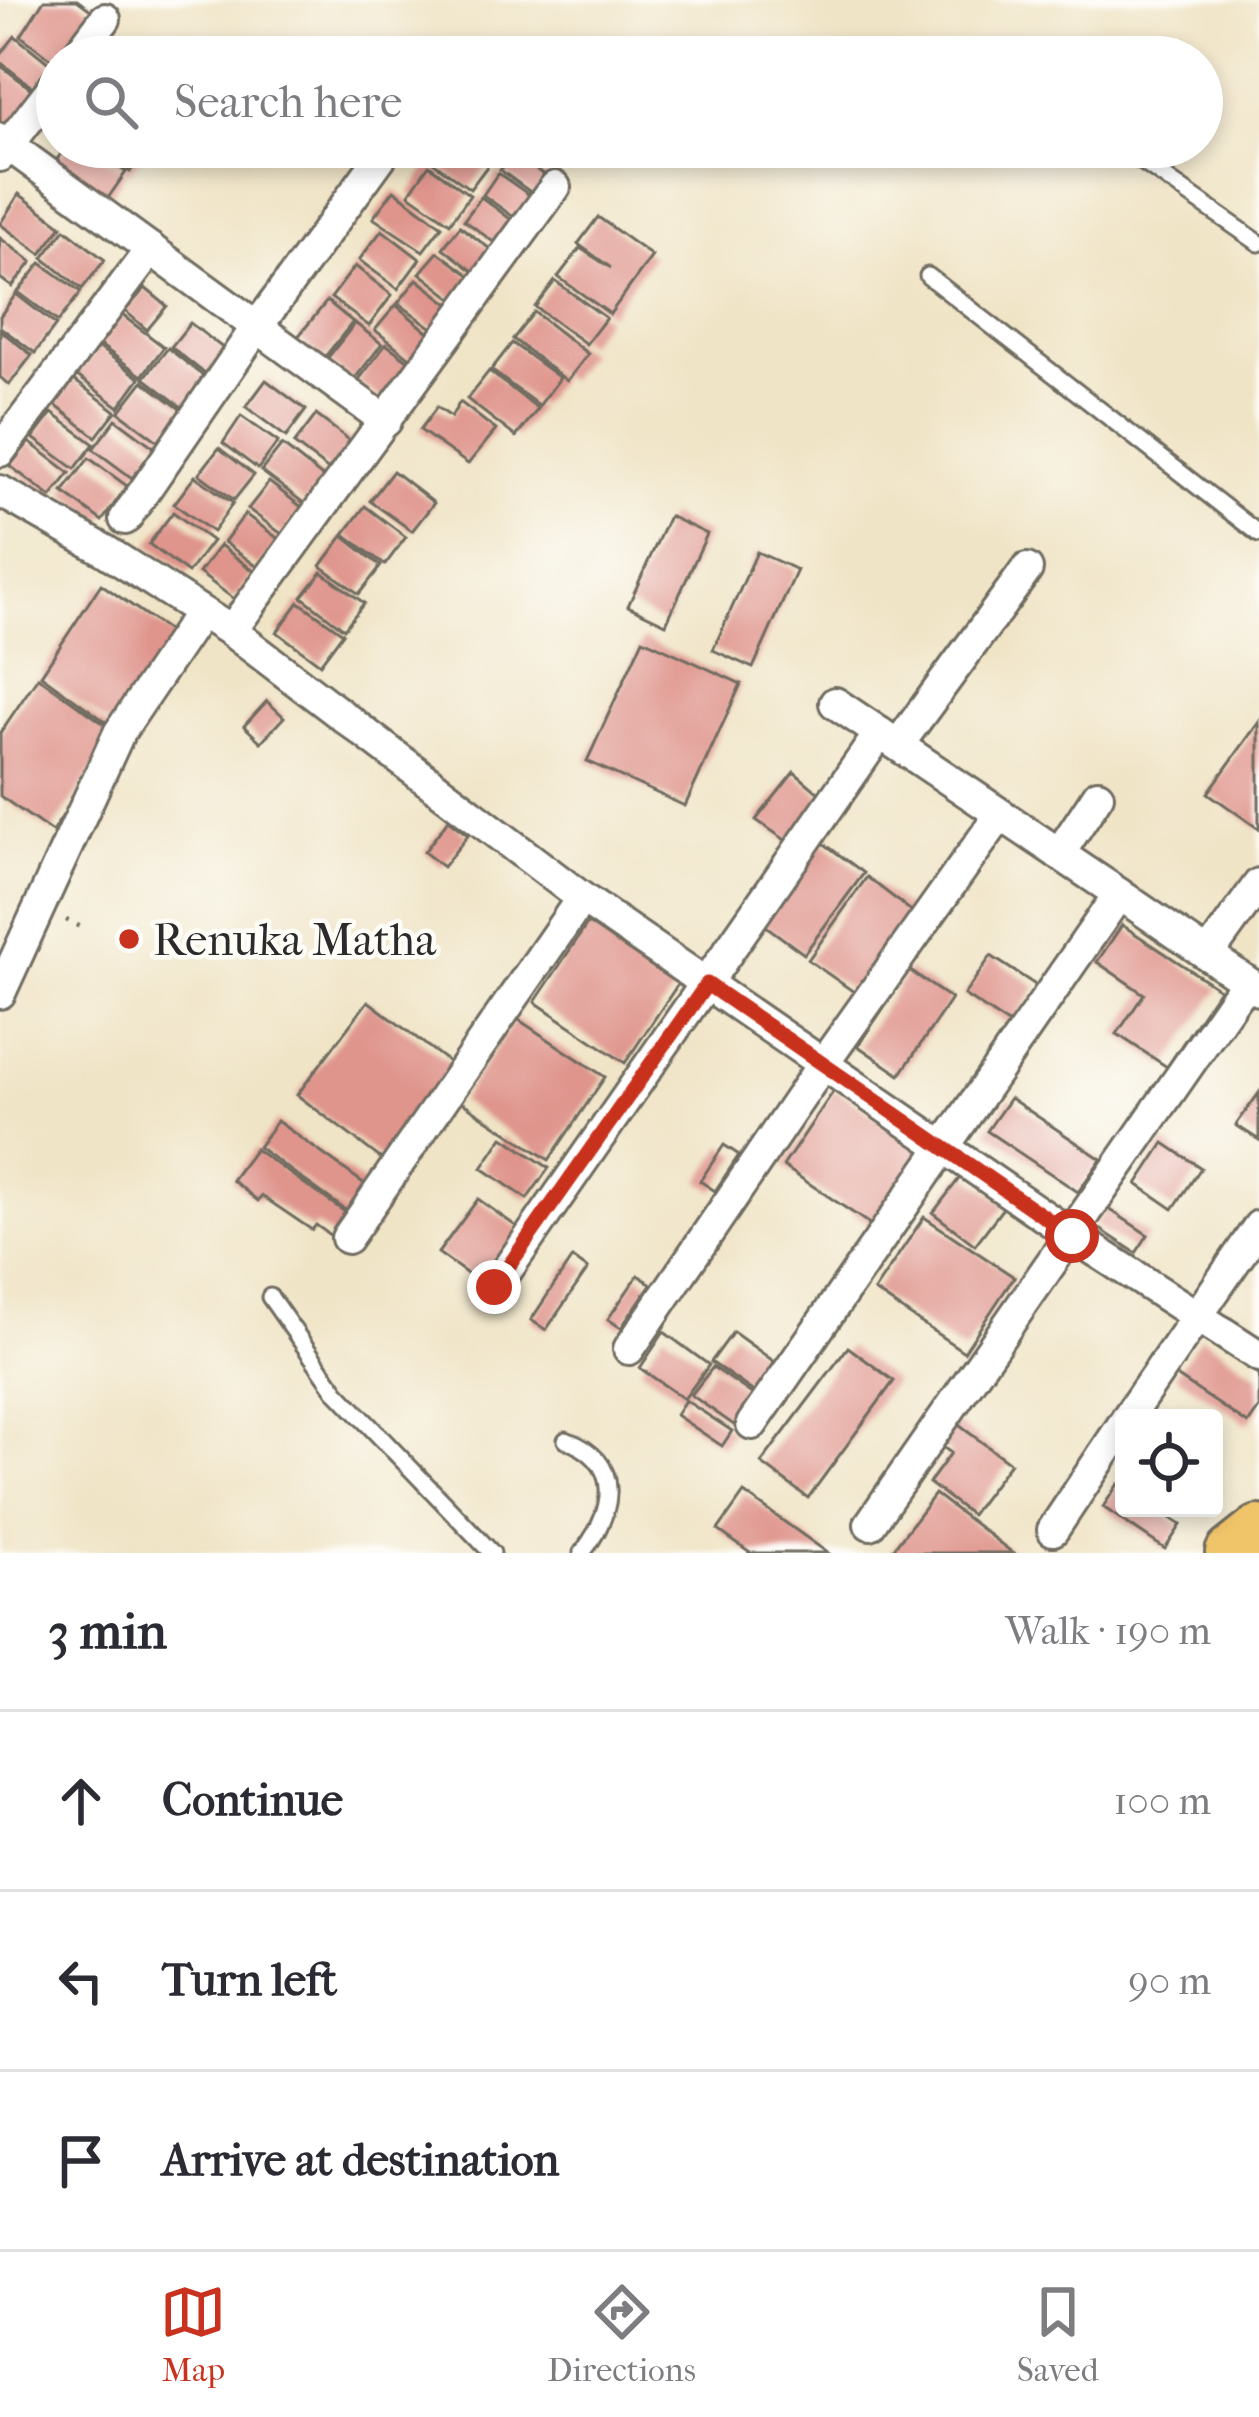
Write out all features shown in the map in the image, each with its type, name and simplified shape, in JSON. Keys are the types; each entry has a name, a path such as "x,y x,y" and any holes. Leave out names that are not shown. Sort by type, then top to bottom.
{"main road":[{"path":"1230,1553 1259,1530"}],"street":[{"path":"92,36 105,19"},
{"path":"36,107 3,147 386,421"},
{"path":"125,519 373,168"},
{"path":"231,632 555,187"},
{"path":"0,452 151,249"},
{"path":"0,491 104,550 231,632 582,898 1072,1236 1259,1356"},
{"path":"494,1287 707,984 889,739 1027,569"},
{"path":"0,993 119,733 200,613"},
{"path":"836,703 1253,986 870,1524"},
{"path":"1058,854 1098,795"},
{"path":"629,1349 1000,815"},
{"path":"1208,955 1259,884"},
{"path":"752,1424 1119,894"},
{"path":"347,1238 582,898"},
{"path":"1133,1409 1259,1226"},
{"path":"1053,1530 1115,1437"}],"lane":[{"path":"1151,168 1259,243"},
{"path":"928,276 1259,534"},
{"path":"270,1297 337,1392 492,1553"},
{"path":"566,1439 586,1447 607,1481 609,1507 582,1553"}],"building":[{"path":"44,0 77,0 95,13 79,36 36,36 36,48 21,36"},
{"path":"15,36 36,53 36,90 0,62"},
{"path":"0,65 36,97 9,131 0,124"},
{"path":"57,168 120,168 126,172 106,201"},
{"path":"427,168 433,168 470,195 450,223 409,194"},
{"path":"441,168 486,168 470,189"},
{"path":"534,168 548,178 536,196 500,170"},
{"path":"498,173 535,199 519,221 483,195"},
{"path":"394,190 442,226 423,251 373,218"},
{"path":"19,194 62,226 41,254 0,224"},
{"path":"481,197 517,224 500,247 464,220"},
{"path":"598,217 652,256 610,314 558,277 580,248 611,268 578,244"},
{"path":"460,226 494,252 477,274 443,248"},
{"path":"65,229 105,260 82,289 43,258"},
{"path":"382,230 420,259 398,289 359,260"},
{"path":"0,238 32,262 12,287 0,278"},
{"path":"438,252 475,279 457,302 420,273"},
{"path":"41,263 81,292 58,322 18,292"},
{"path":"355,266 392,295 369,326 331,298"},
{"path":"417,279 453,307 435,330 398,303"},
{"path":"555,281 606,318 586,344 535,307"},
{"path":"145,288 167,306 147,330 125,311"},
{"path":"16,294 56,325 35,353 0,327 0,316"},
{"path":"327,301 353,322 324,358 297,338"},
{"path":"396,305 435,338 415,362 375,330"},
{"path":"534,312 588,354 567,381 513,339"},
{"path":"122,315 164,347 142,376 100,345"},
{"path":"190,323 228,352 209,377 171,347"},
{"path":"355,323 382,344 353,381 326,360"},
{"path":"0,330 32,355 9,385 0,377"},
{"path":"512,343 560,378 539,406 491,370"},
{"path":"386,344 413,364 385,402 357,382"},
{"path":"98,347 140,378 119,407 76,375"},
{"path":"168,348 207,379 183,408 144,378"},
{"path":"489,371 538,409 516,437 467,399"},
{"path":"74,380 116,411 96,437 55,405"},
{"path":"266,380 306,410 286,437 246,407"},
{"path":"143,381 183,411 159,442 119,412"},
{"path":"460,402 496,430 468,464 420,430 437,407 451,417"},
{"path":"52,413 94,444 75,469 33,438"},
{"path":"316,415 352,442 330,471 294,444"},
{"path":"241,416 278,442 258,469 223,443"},
{"path":"116,419 155,448 132,478 93,449"},
{"path":"29,442 70,473 51,497 10,466"},
{"path":"282,445 325,479 305,504 261,471"},
{"path":"219,448 254,475 234,500 199,474"},
{"path":"89,458 127,486 102,521 63,492"},
{"path":"393,471 434,503 412,531 370,501"},
{"path":"195,476 233,503 213,532 174,504"},
{"path":"269,482 303,508 283,535 248,509"},
{"path":"365,506 406,537 385,565 344,534"},
{"path":"173,512 212,541 188,573 149,544"},
{"path":"245,514 280,540 259,568 224,542"},
{"path":"669,516 707,534 666,624 628,606"},
{"path":"343,536 381,566 359,594 321,566"},
{"path":"220,545 255,572 234,599 199,573"},
{"path":"757,552 797,570 753,668 713,650"},
{"path":"322,572 364,603 344,629 302,597"},
{"path":"101,584 180,639 117,730 41,675"},
{"path":"299,602 343,633 320,664 277,632"},
{"path":"643,639 741,684 685,806 587,761"},
{"path":"38,677 117,733 52,832 0,796 0,733"},
{"path":"267,701 284,717 261,742 244,726"},
{"path":"1259,722 1259,829 1208,793"},
{"path":"794,772 826,799 791,844 756,820"},
{"path":"448,820 468,835 443,867 424,852"},
{"path":"822,842 864,873 804,954 763,924"},
{"path":"867,877 914,913 854,992 808,960"},
{"path":"588,923 678,984 625,1063 535,1002"},
{"path":"1122,925 1219,989 1167,1067 1117,1034 1144,994 1097,962"},
{"path":"991,956 1037,986 1011,1026 964,995"},
{"path":"909,970 951,999 900,1075 858,1046"},
{"path":"368,1001 459,1070 388,1164 297,1095"},
{"path":"516,1018 605,1077 549,1160 460,1101"},
{"path":"835,1089 926,1150 874,1227 783,1166"},
{"path":"1259,1093 1259,1140 1236,1125"},
{"path":"1010,1098 1101,1159 1078,1192 987,1131"},
{"path":"277,1121 376,1192 355,1217 258,1147"},
{"path":"503,1137 549,1168 527,1199 482,1168"},
{"path":"1164,1143 1201,1168 1173,1209 1137,1184"},
{"path":"724,1145 739,1155 715,1191 700,1181"},
{"path":"255,1149 355,1219 338,1241 316,1225 312,1230 262,1196 258,1201 232,1180"},
{"path":"964,1172 1006,1204 975,1245 933,1213"},
{"path":"478,1199 524,1232 484,1286 438,1253"},
{"path":"1106,1207 1148,1235 1136,1253 1094,1225"},
{"path":"924,1217 1014,1277 964,1352 874,1291"},
{"path":"572,1258 588,1269 546,1330 531,1320"},
{"path":"638,1275 651,1284 621,1328 608,1319"},
{"path":"664,1332 709,1365 684,1399 640,1368"},
{"path":"733,1332 779,1365 758,1395 711,1362"},
{"path":"1201,1336 1259,1375 1259,1408 1248,1424 1175,1375"},
{"path":"848,1347 894,1381 808,1498 761,1463"},
{"path":"713,1367 762,1401 741,1430 691,1395"},
{"path":"685,1400 732,1431 722,1446 676,1415"},
{"path":"956,1423 1010,1463 971,1515 929,1483 951,1453 940,1445"},
{"path":"1115,1489 1115,1515 1103,1507"},
{"path":"744,1493 828,1553 750,1553 718,1530"},
{"path":"935,1494 1013,1553 890,1553"},
{"path":"1118,1517 1169,1517 1181,1525 1165,1549"}],"place":[{"name":"Renuka Matha","path":"129,939"}],"route":[{"path":"494,1287 707,984 1072,1236"}]}
